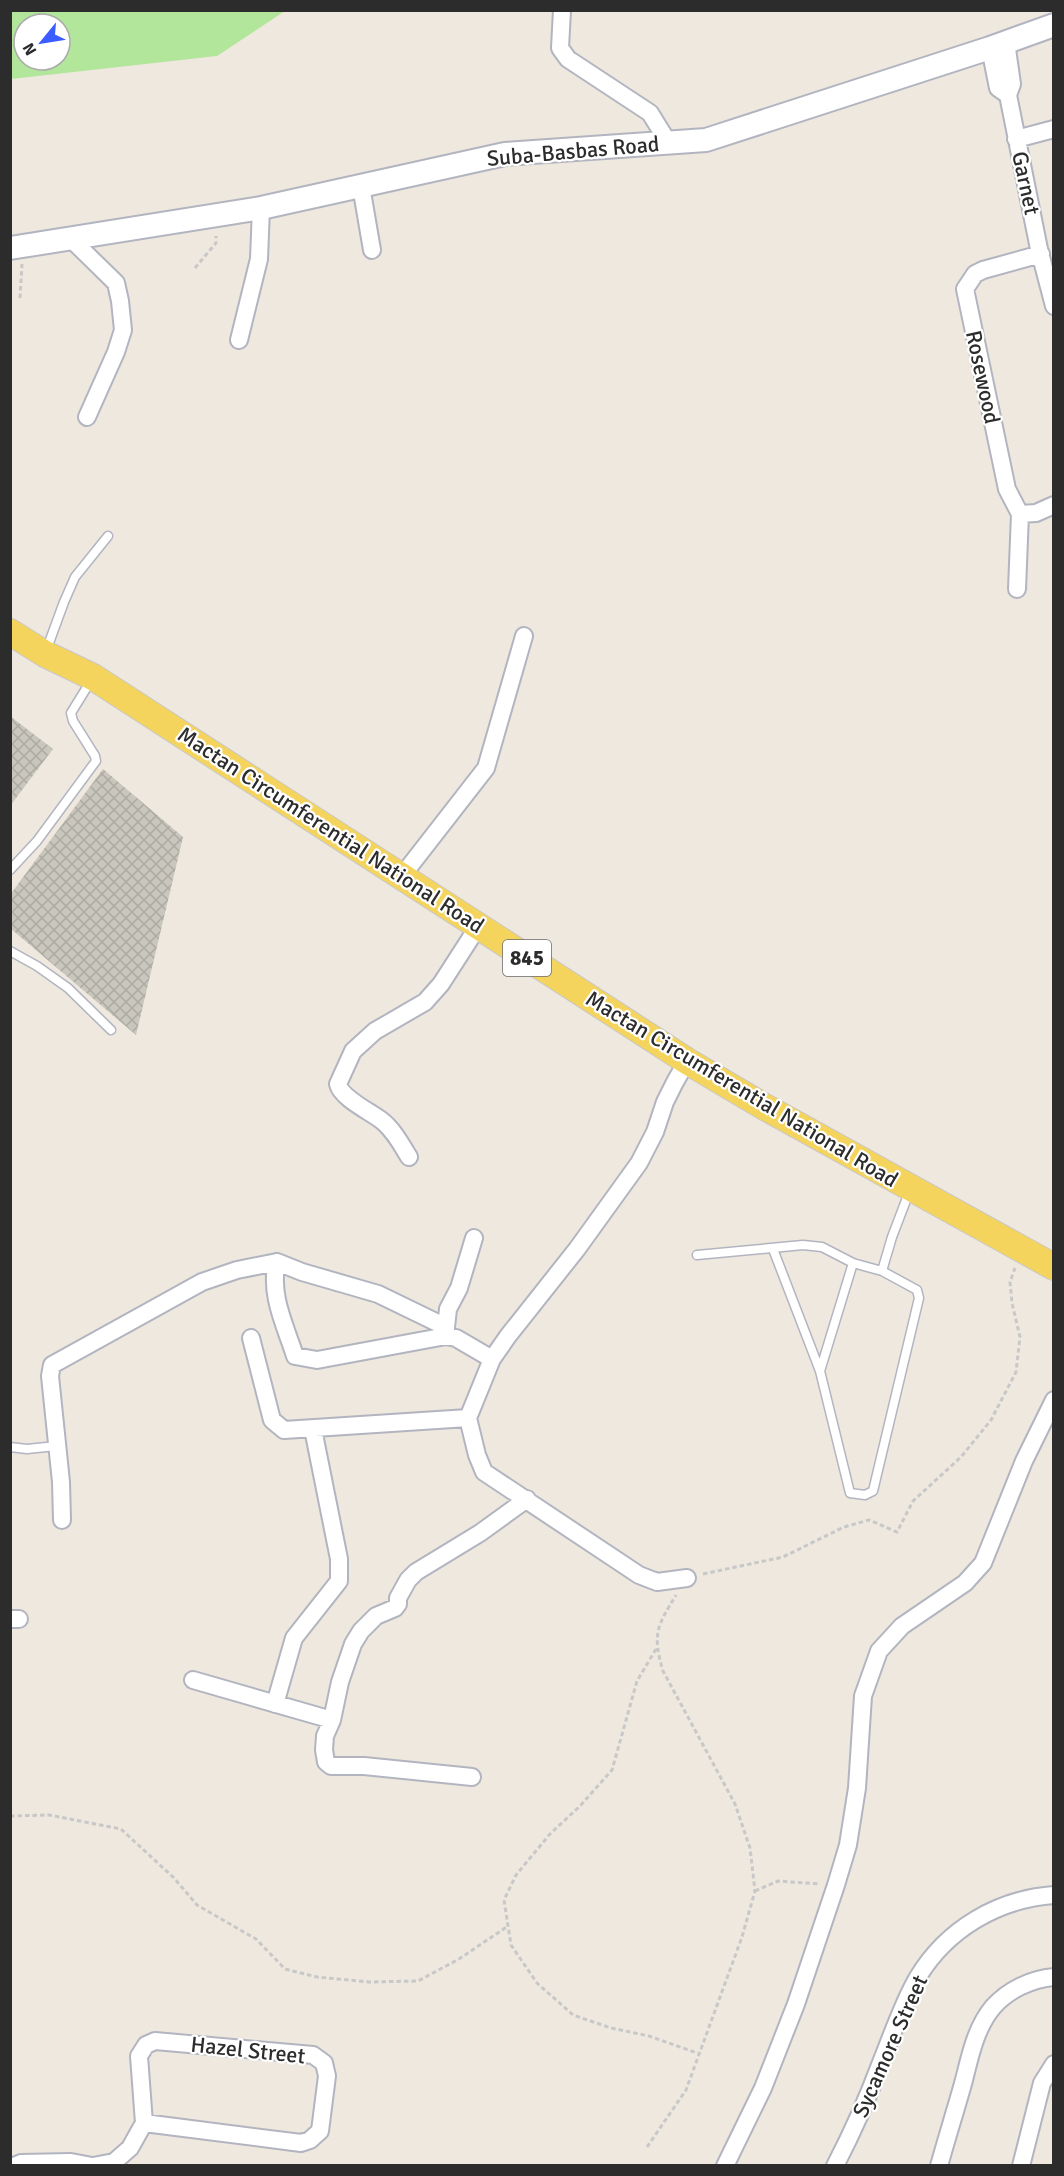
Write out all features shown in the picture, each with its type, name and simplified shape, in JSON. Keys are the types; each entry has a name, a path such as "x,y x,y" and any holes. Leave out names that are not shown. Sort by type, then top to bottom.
{"main road":[{"name":"Mactan Circumferential National Road","path":"10,632 45,654 93,677 687,1061 910,1189 1053,1267"}],"street":[{"path":"562,10 560,48 568,58 650,113 668,142"},
{"name":"Suba-Basbas Road","path":"17,247 261,208 505,154 706,140 1053,25"},
{"name":"Garnet","path":"998,45 1012,84 1008,95 1016,139 1053,306"},
{"path":"1016,139 1053,129"},
{"path":"361,186 372,250"},
{"path":"239,340 259,259 261,208"},
{"path":"70,238 116,282 123,330 116,352 87,417"},
{"name":"Rosewood","path":"1020,514 1007,489 964,289 975,274 983,270 1041,254"},
{"path":"1017,589 1020,514 1036,513 1053,505"},
{"path":"402,876 486,768 524,636"},
{"path":"409,1157 382,1120 346,1096 339,1090 338,1084 353,1051 375,1031 426,1002 441,984 479,925"},
{"path":"687,1061 675,1082 655,1132 639,1163 577,1249 492,1359 468,1418 477,1455 484,1472 639,1575 657,1582 687,1578"},
{"path":"446,1332 448,1309 459,1288 474,1238"},
{"path":"62,1520 61,1482 50,1376 52,1365 202,1282 237,1270 277,1262 302,1272 378,1294 492,1359"},
{"path":"277,1262 273,1277 274,1292 295,1356 317,1360 446,1332"},
{"path":"251,1338 272,1420 284,1430 468,1418"},
{"path":"725,2166 763,2088 796,2004 848,1845 856,1788 863,1696 879,1651 902,1626 965,1583 983,1563 1024,1461 1053,1400"},
{"path":"275,1704 294,1638 339,1581 339,1559 313,1429"},
{"path":"472,1777 364,1766 331,1766 326,1762 325,1736 333,1720 340,1682 353,1644 361,1631 376,1616 395,1608 408,1580 416,1572 480,1533 527,1499"},
{"path":"193,1680 333,1720"},
{"name":"Sycamore Street","path":"835,2166 854,2128 911,1990 936,1951 958,1930 985,1914 1030,1898 1053,1895"},
{"path":"939,2166 970,2056 991,2009 1008,1993 1033,1981 1053,1977"},
{"name":"Hazel Street","path":"155,2041 313,2055 324,2063 327,2076 320,2131 310,2140 301,2143 144,2123 139,2056 146,2045 155,2041"},
{"path":"1021,2166 1042,2083 1053,2064"},
{"path":"14,2166 21,2163 93,2166 114,2162 130,2148 144,2123"}],"lane":[{"path":"45,654 75,577 108,536"},
{"path":"10,870 37,841 96,761 73,721 71,713 93,677"},
{"path":"10,951 37,966 68,988 111,1030"},
{"path":"882,1271 910,1189"},
{"path":"697,1255 803,1245 822,1247 853,1263 882,1271 917,1290 919,1298 873,1491 865,1496 850,1493 820,1371 773,1249"},
{"path":"820,1371 853,1263"},
{"path":"10,1447 27,1449 56,1446"}],"path":[{"path":"195,268 216,243 217,215"},
{"path":"17,247 20,298"},
{"path":"646,2147 686,2090 742,1937 755,1891 750,1848 735,1804 663,1671 656,1649 658,1625 687,1578 783,1557 844,1527 869,1520 897,1532 913,1501 961,1456 991,1420 1016,1372 1020,1337 1010,1282 1023,1250"},
{"path":"656,1649 637,1681 612,1770 580,1806 550,1834 516,1875 504,1900 511,1945 537,1983 573,2015 611,2028 649,2036 700,2054"},
{"path":"10,1816 49,1815 121,1829 174,1878 197,1905 256,1939 285,1969 317,1977 369,1982 418,1981 459,1959 508,1926"},
{"path":"755,1891 778,1881 836,1885"}],"green space":[{"path":"10,11 285,11 217,56 11,79"}],"building":[{"path":"10,716 53,749 10,806"},
{"path":"103,769 183,837 136,1035 10,928 10,895"}]}
